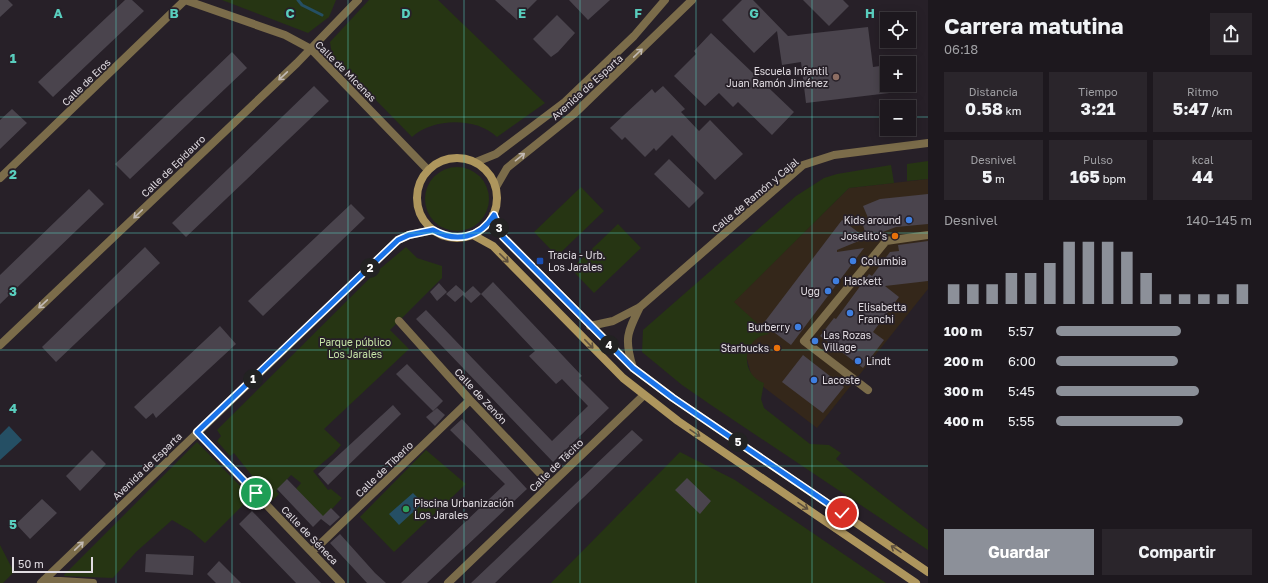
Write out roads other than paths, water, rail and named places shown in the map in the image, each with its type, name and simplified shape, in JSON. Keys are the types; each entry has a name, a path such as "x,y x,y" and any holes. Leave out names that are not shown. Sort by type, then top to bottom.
{"street":[{"name":"Calle de Micenas","path":"185,0 285,35 311,49 428,170"},
{"name":"Calle de Eros","path":"0,178 185,0"},
{"name":"Calle de Epidauro","path":"0,345 311,49 358,0"},
{"name":"Avenida de Esparta","path":"476,162 496,154 565,102 634,36 665,0"},
{"name":"Avenida de Esparta","path":"496,187 507,168 573,115 692,0"},
{"name":"Calle de Ramón y Cajal","path":"590,326 614,321 640,307 803,165 834,154 928,143"},
{"path":"451,158 459,158 476,162 485,168 492,177 496,187 497,201 494,215 485,227 473,235 463,238 452,238 433,230 425,222 419,212 417,201 419,185 428,170 438,163 451,158"},
{"path":"494,215 503,237 633,368 673,398 928,572"},
{"name":"Avenida de Esparta","path":"42,582 398,240 409,235 433,230"},
{"path":"473,235 492,246 623,378 643,396 916,583"},
{"path":"868,390 804,341 886,241 928,235"},
{"name":"Calle de Ramón y Cajal","path":"633,368 627,348 628,330 640,307"},
{"name":"Calle de Zenón","path":"399,321 470,400 550,484"},
{"name":"Calle de Tácito","path":"448,583 643,396"},
{"name":"Calle de Tiberio","path":"312,552 470,400"},
{"name":"Calle de Séneca","path":"197,432 341,583"},
{"path":"42,582 93,583"}],"water":[{"path":"9,426 22,440 0,460 0,435"},
{"name":"Piscina Urbanización Los Jarales","path":"413,493 423,503 399,525 389,514"}],"waterway":[{"path":"298,0 302,5 322,15"}],"place":[{"name":"Escuela Infantil Juan Ramón Jiménez","path":"836,77"},
{"name":"Kids around","path":"909,220"},
{"name":"Joselito's","path":"895,236"},
{"name":"Tracia - Urb. Los Jarales","path":"540,261"},
{"name":"Columbia","path":"853,261"},
{"name":"Hackett","path":"836,281"},
{"name":"Ugg","path":"828,291"},
{"name":"Elisabetta Franchi","path":"850,313"},
{"name":"Burberry","path":"798,327"},
{"name":"Las Rozas Village","path":"815,341"},
{"name":"Starbucks","path":"777,348"},
{"name":"Lindt","path":"858,361"},
{"name":"Lacoste","path":"814,380"},
{"name":"Piscina Urbanización Los Jarales","path":"406,509"}],"park label":[{"name":"Parque público Los Jarales","path":"355,348"}]}
